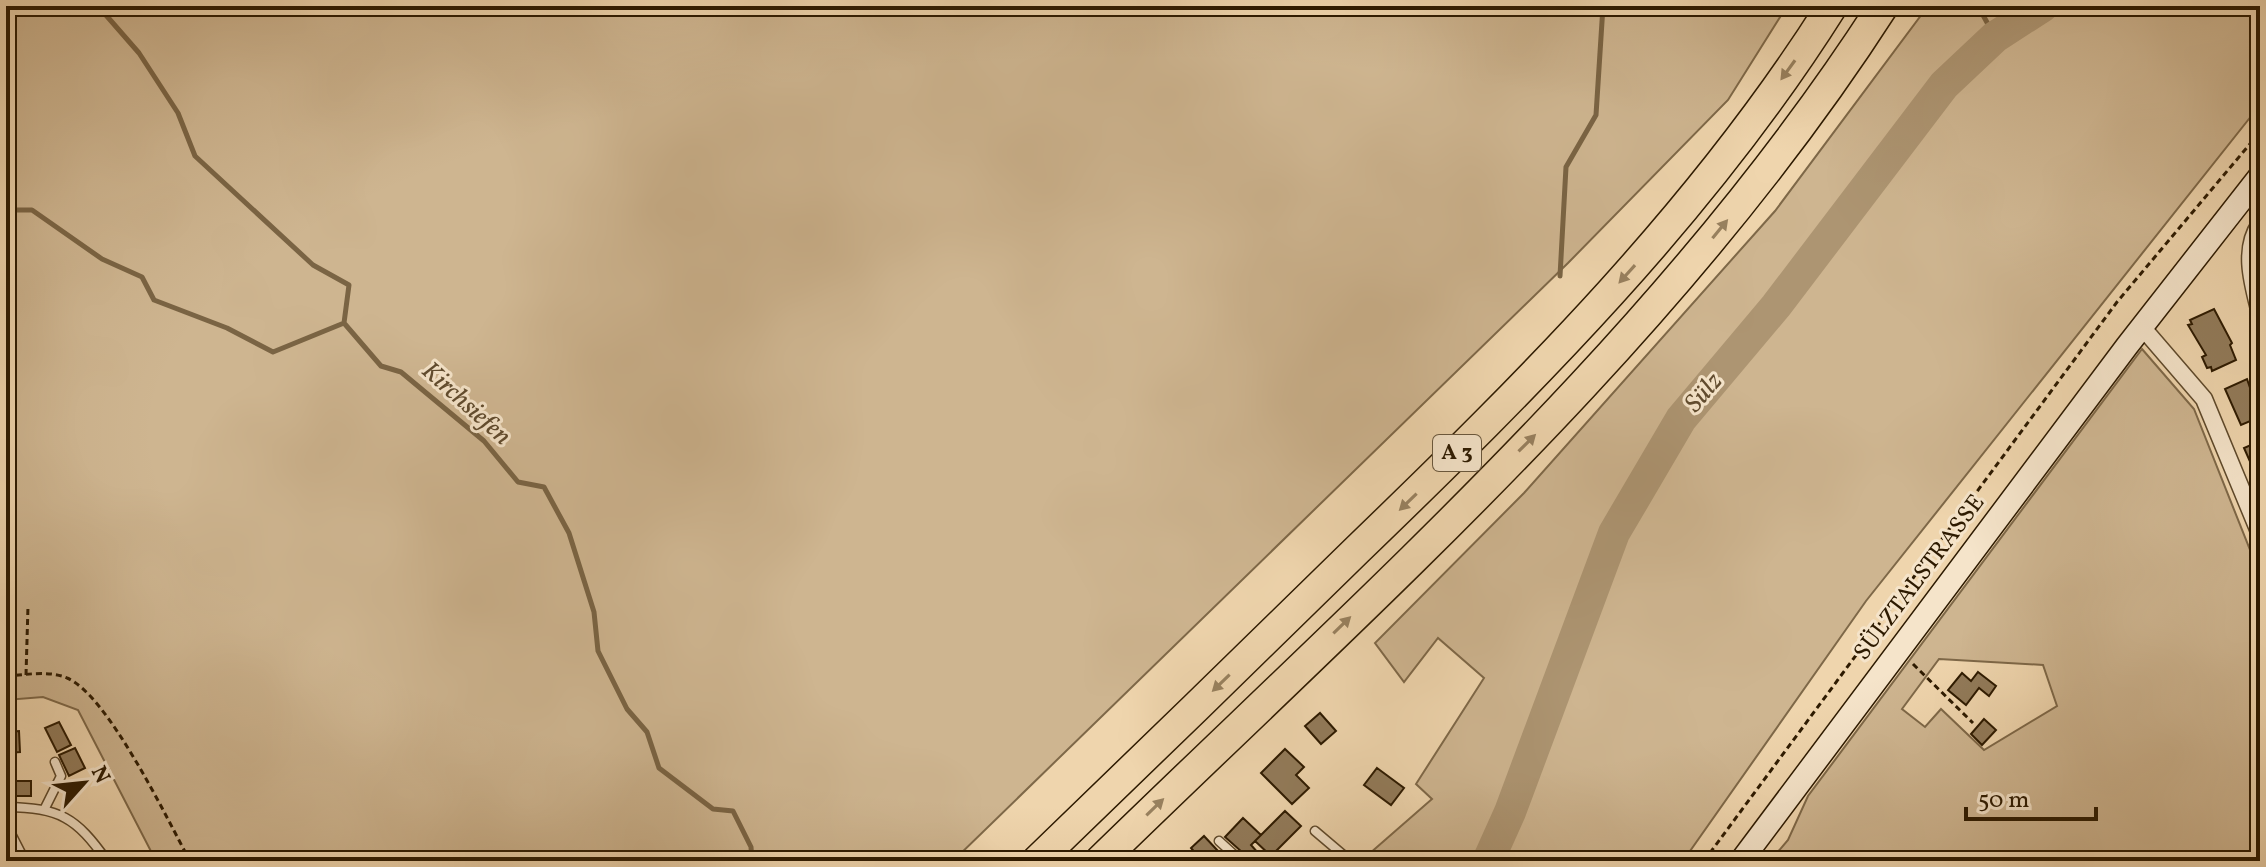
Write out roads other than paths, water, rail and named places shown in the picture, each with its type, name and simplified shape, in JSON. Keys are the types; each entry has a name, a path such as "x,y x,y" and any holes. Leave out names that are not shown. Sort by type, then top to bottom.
{"highway":[{"name":"A 3","path":"1037,861 1528,383 1647,253 1736,141 1832,6"},
{"name":"A 3","path":"1100,861 1557,413 1676,284 1768,170 1883,6"}],"main road":[{"name":"SÜLZTALSTRASSE","path":"1741,861 2127,346 2260,176"}],"street":[{"path":"2260,224 2252,235 2250,255 2260,313"},
{"path":"2142,327 2204,399 2260,534"}],"lane":[{"path":"45,808 61,776 55,762"},
{"path":"6,807 45,808 86,831 107,861"},
{"path":"6,824 25,861"},
{"path":"1315,831 1348,860"},
{"path":"1219,841 1241,861"}],"waterway":[{"name":"Kirchsiefen","path":"98,6 139,53 178,113 195,156 313,265 349,285 344,323 381,366 401,372 484,441 518,482 544,487 569,533 594,612 598,651 627,709 647,732 659,768 713,809 733,811 751,847 752,861"},
{"path":"1560,276 1566,167 1596,115 1603,6"},
{"path":"1978,6 1995,37"},
{"name":"Sülz","path":"1488,861 1510,812 1614,533 1681,419 1776,306 1944,85 1995,37 2043,6"},
{"path":"6,210 32,210 102,259 142,277 154,300 227,328 273,352 344,323"}]}
